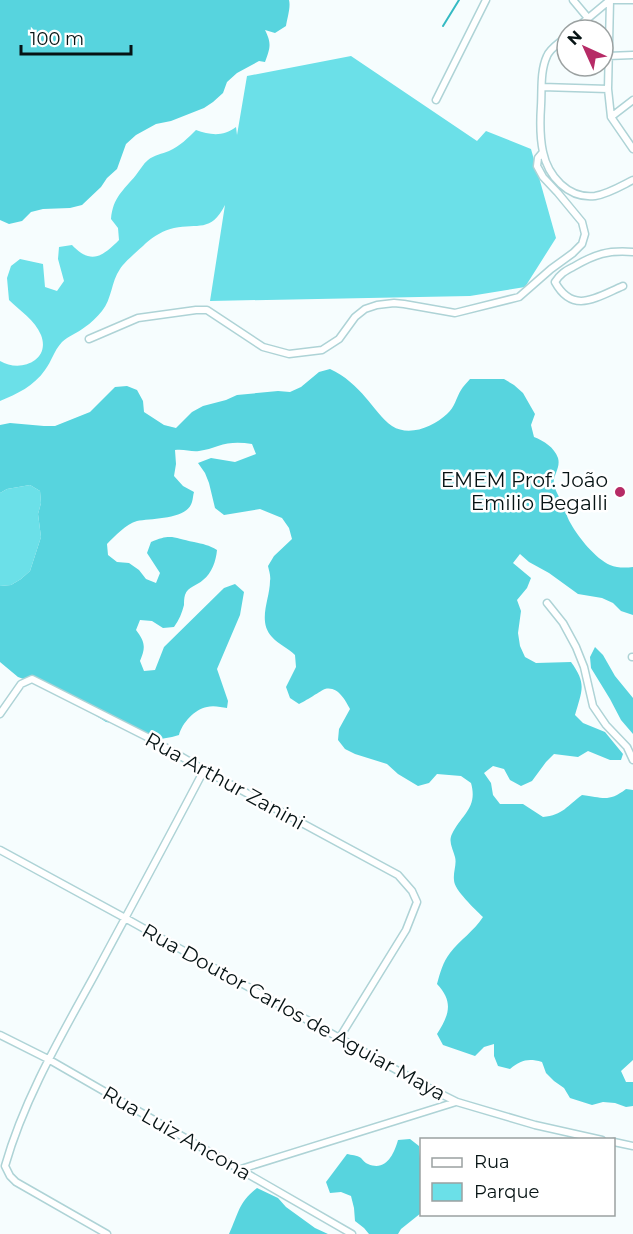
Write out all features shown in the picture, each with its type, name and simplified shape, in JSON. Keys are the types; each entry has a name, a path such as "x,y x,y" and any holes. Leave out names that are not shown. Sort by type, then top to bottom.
{"street":[{"path":"436,100 486,0"},
{"path":"573,0 588,18 610,0 633,0"},
{"path":"609,18 610,0"},
{"path":"555,47 548,54 542,73 543,152 551,174 566,189 582,196 596,196 633,180"},
{"path":"615,56 633,55"},
{"path":"608,78 611,117 633,149"},
{"path":"542,87 608,88"},
{"path":"611,117 633,100"},
{"path":"89,339 138,318 207,310 263,347 289,354 300,353 322,350 339,339 355,317 365,309 377,305 404,304 455,313 519,297 573,253 582,244 585,234 582,222 543,177 537,166 538,158 543,152"},
{"path":"623,286 586,302 573,300 560,292 555,282 560,274 592,255 618,251 633,252"},
{"path":"547,603 563,623 576,647 584,667 593,706 606,725 627,747 633,760"},
{"name":"Rua Arthur Zanini","path":"0,714 21,684 32,679 155,741 398,875 412,891 417,902 406,930 340,1037"},
{"path":"103,1233 16,1182 4,1166 48,1059 204,770"},
{"name":"Rua Doutor Carlos de Aguiar Maya","path":"0,850 457,1102 535,1125 593,1138"},
{"name":"Rua Luiz Ancona","path":"0,1035 48,1059 352,1234"},
{"path":"241,1169 457,1102"},
{"path":"615,1142 633,1146"}],"green space":[{"path":"351,56 477,141 486,131 531,149 556,238 525,287 470,296 210,301 225,205 220,214 209,223 170,229 146,243 120,269 108,301 92,322 62,342 36,381 0,401 0,361 16,366 32,362 42,352 43,344 35,325 9,300 7,278 11,266 20,259 43,264 45,287 57,291 64,281 58,259 59,247 72,245 91,257 107,251 119,240 118,228 111,219 114,205 119,195 148,160 177,147 196,130 216,134 236,127 237,135 247,76"},
{"path":"30,485 40,491 41,503 38,514 41,537 30,571 11,585 0,586 0,493 7,489"}],"shaded area":[{"path":"0,0 289,0 290,6 286,26 275,33 265,30 270,46 265,62 259,61 237,73 227,82 223,93 204,108 171,121 156,124 136,135 126,144 117,169 82,205 31,212 22,221 9,224 0,220"},
{"path":"330,369 354,385 388,423 406,431 421,429 441,419 452,408 470,379 504,379 514,385 523,393 535,414 531,425 534,437 548,445 558,458 554,485 574,529 588,547 605,562 618,567 633,567 633,615 621,611 613,603 602,598 578,594 520,554 513,563 531,578 527,588 517,600 521,611 518,633 525,657 536,663 571,662 582,687 575,715 583,723 605,732 623,754 621,760 610,760 588,751 578,757 554,754 532,781 521,786 510,780 504,769 493,766 484,773 491,783 493,795 500,804 523,804 543,817 560,812 582,795 609,798 626,789 633,790 633,1060 621,1071 626,1082 633,1082 633,1106 626,1107 603,1102 592,1105 570,1098 564,1088 546,1073 542,1062 525,1061 510,1069 498,1066 494,1056 494,1044 484,1047 475,1056 443,1045 437,1034 447,1015 448,1003 437,984 439,976 450,953 483,917 461,894 454,880 455,860 451,837 471,805 473,792 471,783 461,776 437,774 429,783 418,786 387,764 345,749 338,740 339,729 350,709 341,695 334,690 325,689 299,704 290,698 286,687 296,667 295,655 272,637 265,624 270,579 268,566 274,556 292,539 289,528 282,518 260,509 224,515 215,508 209,483 198,463 211,458 235,462 256,454 252,444 230,443 199,451 175,450 174,476 183,486 194,492 189,508 176,515 137,521 107,544 108,555 117,562 129,563 146,579 156,583 160,573 147,553 151,542 173,537 217,550 215,562 209,574 186,592 182,611 174,627 163,628 152,621 140,620 136,630 144,645 140,661 144,671 155,670 164,647 224,588 235,584 244,592 240,615 217,669 228,701 227,708 212,706 202,708 190,717 179,735 149,741 118,724 106,722 95,715 78,698 18,677 0,662 0,586 11,585 30,571 41,537 38,514 41,503 40,491 30,485 7,489 0,493 0,425 10,423 55,426 90,412 115,387 127,386 137,390 143,401 144,412 164,425 176,428 192,412 203,406 237,395 290,392 301,387 319,372"},
{"path":"595,647 633,698 633,734 621,720 591,668 590,657"},
{"path":"410,1139 419,1146 420,1214 398,1234 369,1234 355,1221 351,1196 341,1192 330,1193 326,1182 347,1154 359,1157 374,1166 384,1164 394,1151 398,1140"},
{"path":"257,1188 278,1198 286,1207 315,1228 328,1234 229,1234 242,1204"}],"waterway":[{"path":"443,26 459,0"}],"place":[{"name":"EMEM Prof. João Emilio Begalli","path":"620,492"}]}
